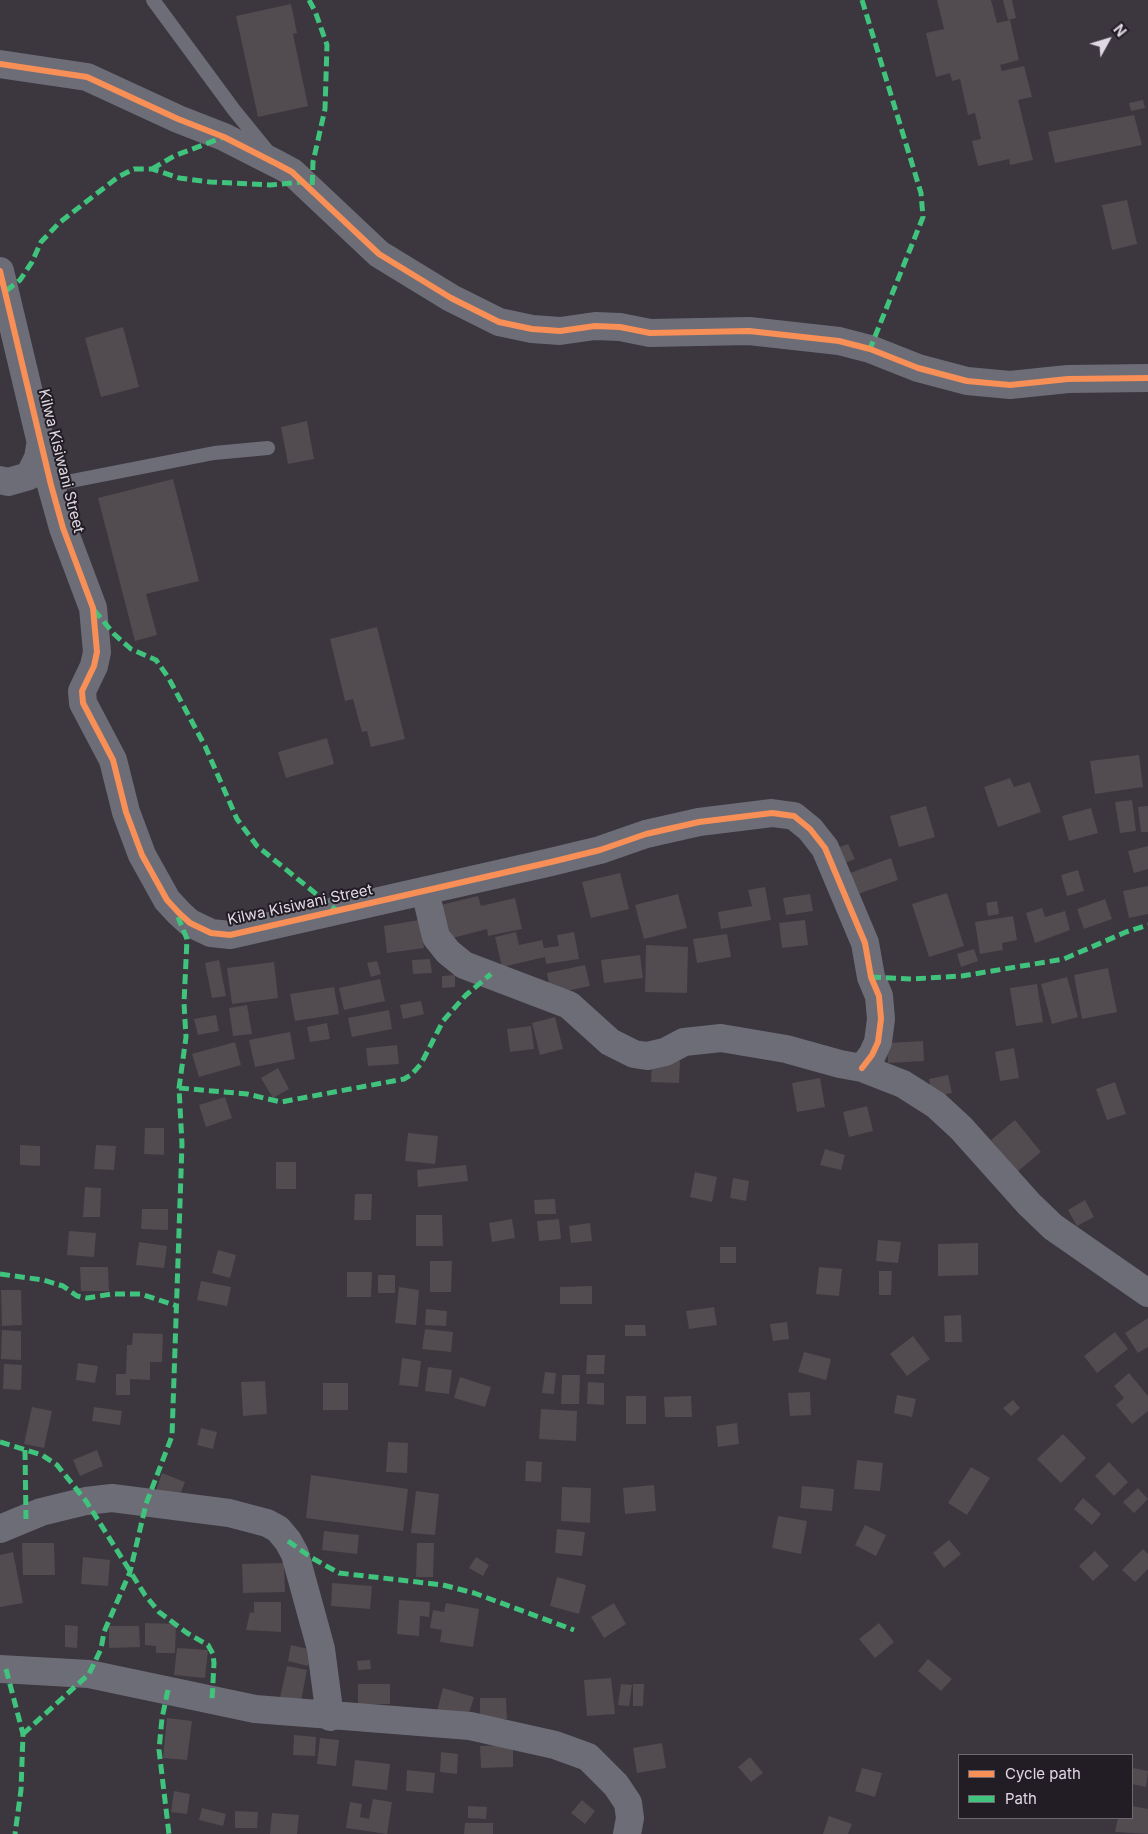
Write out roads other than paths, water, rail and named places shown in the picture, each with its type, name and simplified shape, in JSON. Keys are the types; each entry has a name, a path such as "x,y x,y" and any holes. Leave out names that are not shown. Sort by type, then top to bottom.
{"street":[{"path":"0,64 88,77 178,119 224,137 279,165 292,172 379,254 451,298 499,322 532,329 560,331 595,326 620,327 650,333 750,331 839,341 870,349 918,368 967,381 1010,384 1068,379 1148,378"},
{"name":"Kilwa Kisiwani Street","path":"0,271 41,440 38,458 40,480 33,489 63,528 93,608 96,631 94,666 82,691 83,703 112,760 126,812 142,855 167,900 179,913 190,923 211,933 230,935 552,862 600,850 646,834 699,822 772,813 794,816 810,829 825,848 865,943 871,977 880,996 881,1019 878,1042 872,1056 862,1068"},
{"path":"0,480 8,482 40,480"},
{"path":"424,891 436,936 448,952 464,964 570,1005 610,1042 634,1054 647,1056 664,1052 684,1042 720,1038 786,1049 862,1068 903,1084 936,1105 961,1128 1029,1204 1053,1227 1148,1293"},
{"path":"0,1529 41,1512 86,1501 112,1498 228,1513 266,1523 278,1529 288,1541 295,1554 321,1649 330,1717"},
{"path":"0,1668 89,1674 255,1709 330,1717 470,1726 555,1745 588,1757 616,1785 628,1803 630,1818 627,1834"}],"lane":[{"path":"153,0 234,110 279,165"},
{"path":"40,480 214,453 268,448"}]}
